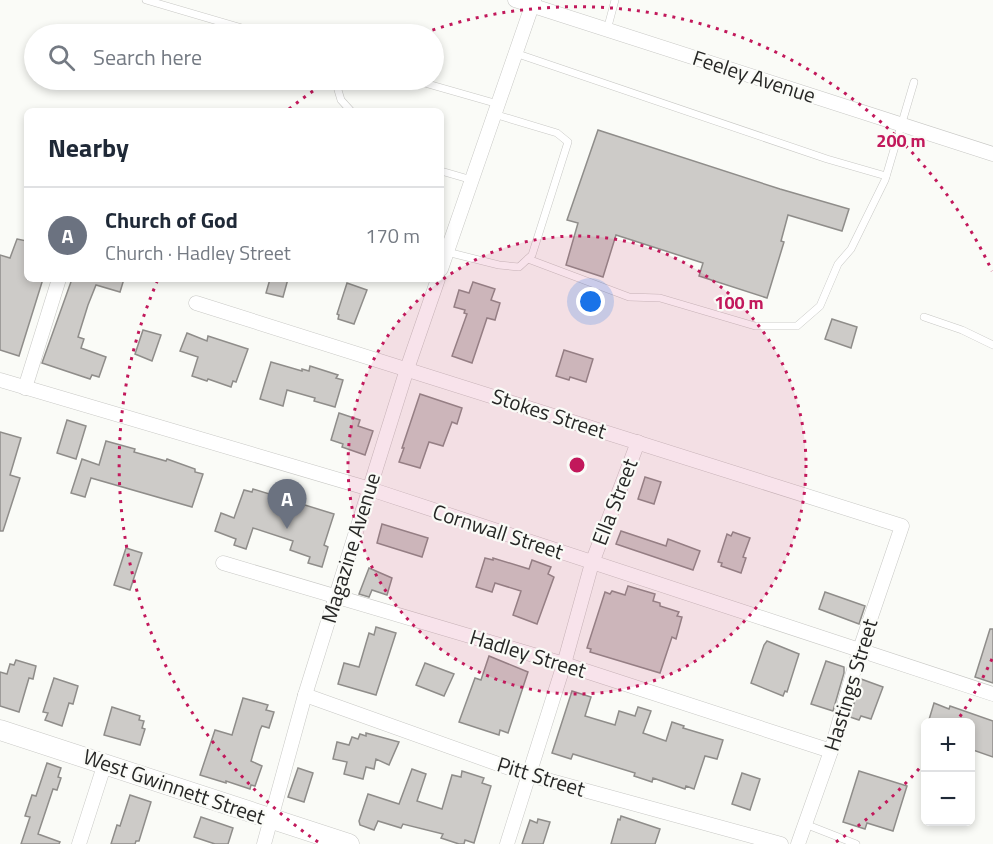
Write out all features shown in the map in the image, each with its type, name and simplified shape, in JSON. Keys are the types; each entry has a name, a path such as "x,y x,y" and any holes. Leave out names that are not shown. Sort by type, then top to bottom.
{"main road":[{"name":"West Gwinnett Street","path":"0,730 349,844"}],"street":[{"name":"Feeley Avenue","path":"515,0 533,3 607,30 993,154"},
{"path":"444,260 533,3"},
{"path":"25,388 58,282"},
{"name":"Magazine Avenue","path":"264,844 305,695 407,369 437,282"},
{"name":"Stokes Street","path":"196,303 902,526"},
{"name":"Cornwall Street","path":"0,380 370,489 859,652 993,694"},
{"name":"Ella Street","path":"507,844 564,664 592,563 638,442"},
{"name":"Hastings Street","path":"798,844 831,751 859,652 902,526"},
{"name":"Hadley Street","path":"223,563 564,664 831,751"},
{"name":"Pitt Street","path":"305,695 529,775 781,844"},
{"path":"79,844 105,763"}],"lane":[{"path":"146,0 228,24"},
{"path":"607,30 615,0"},
{"path":"515,53 827,159 886,176"},
{"path":"528,259 629,297 660,298 755,326 796,326 820,306 838,264 851,249 886,176 914,82"},
{"path":"338,90 341,100 348,108"},
{"path":"442,90 557,134 568,142 532,255 528,259 519,267 499,265 447,252"},
{"path":"444,172 472,180"},
{"path":"924,317 962,330 993,345"},
{"path":"805,824 856,844"}],"building":[{"path":"598,130 849,209 842,231 788,215 781,241 784,242 767,298 699,276 703,263 616,235 603,277 566,265 578,223 567,220"},
{"path":"17,239 24,240 24,282 42,282 19,356 0,350 0,255 10,258"},
{"path":"71,282 123,282 120,292 96,285 78,337 84,339 81,348 106,357 99,377 92,375 90,379 42,363"},
{"path":"269,282 287,282 283,297 266,293"},
{"path":"473,282 495,289 491,300 500,303 495,320 487,318 472,363 452,356 467,314 464,313 465,310 454,307 459,290 469,293"},
{"path":"347,283 367,290 354,324 338,319 337,314"},
{"path":"832,319 857,327 851,348 825,339"},
{"path":"143,330 161,335 152,361 135,354"},
{"path":"187,333 207,341 208,336 248,349 236,382 233,381 231,387 192,376 198,357 180,351"},
{"path":"564,350 593,359 586,382 556,376"},
{"path":"271,362 302,371 302,369 309,371 310,366 338,375 336,378 343,380 335,407 314,401 315,398 287,390 283,406 260,399"},
{"path":"420,394 462,408 457,424 452,422 443,446 429,442 420,468 399,462"},
{"path":"339,413 360,420 358,426 373,431 365,455 342,447 343,444 331,440"},
{"path":"67,420 86,426 76,459 57,453"},
{"path":"0,432 21,438 10,475 20,478 3,531 0,531"},
{"path":"106,441 135,449 134,452 166,461 167,459 203,474 192,507 91,478 85,497 71,493 82,459 99,465"},
{"path":"645,477 661,482 654,504 638,499"},
{"path":"253,489 334,514 324,545 328,547 322,567 308,563 310,557 290,550 293,541 253,528 246,549 234,545 236,539 215,531 221,513 234,518 244,490 252,492"},
{"path":"382,524 428,538 422,557 377,543"},
{"path":"621,531 666,546 668,539 700,551 693,570 616,544"},
{"path":"733,532 750,538 743,557 746,558 741,573 721,566 722,563 718,562 727,534 731,536"},
{"path":"126,548 142,553 130,590 114,585"},
{"path":"485,558 493,560 493,558 529,569 532,560 551,567 548,574 554,577 537,624 513,615 521,591 495,583 492,592 476,587"},
{"path":"369,568 392,578 387,595 372,590 369,597 359,594"},
{"path":"628,586 655,594 653,601 660,603 660,606 679,612 677,616 682,617 676,639 672,637 660,673 590,652 591,649 587,648 605,592 610,594 612,591 625,595"},
{"path":"825,592 865,606 859,624 819,609"},
{"path":"376,627 396,633 376,695 338,684 344,663 359,667 369,633 374,635"},
{"path":"990,629 993,629 993,683 975,677"},
{"path":"767,641 799,654 787,692 785,691 783,696 751,683"},
{"path":"489,656 528,672 508,733 500,730 499,735 459,722 475,678 481,680"},
{"path":"16,660 36,666 33,679 29,678 19,712 0,706 0,672 7,674 10,664 14,665"},
{"path":"826,661 844,667 833,711 811,704"},
{"path":"425,663 454,674 444,696 416,685"},
{"path":"54,678 78,686 73,704 69,703 62,726 45,720 48,713 43,712"},
{"path":"861,679 883,687 871,719 861,716 859,720 850,717"},
{"path":"572,691 591,697 585,716 615,725 619,711 635,716 638,707 651,711 643,733 666,741 672,722 684,726 683,728 723,740 717,759 705,756 694,789 686,786 685,789 653,778 652,782 634,776 635,773 573,754 571,759 552,753"},
{"path":"243,698 268,705 266,710 274,712 269,728 262,726 260,730 251,761 262,766 255,786 251,785 250,789 200,775 215,730 232,735"},
{"path":"934,703 993,721 993,757 975,751 975,718 930,718"},
{"path":"112,707 140,716 139,720 144,721 142,728 145,729 140,745 104,735"},
{"path":"366,733 399,742 389,765 376,759 374,769 366,767 363,779 344,774 347,762 333,759 337,742 349,745 352,737 358,739 360,734 366,736"},
{"path":"47,763 61,768 58,777 61,778 57,790 53,789 38,834 60,842 59,844 21,844 30,817 25,816 32,795 36,796"},
{"path":"298,768 313,773 304,802 288,797"},
{"path":"412,769 426,774 417,801 442,809 452,775 461,777 462,771 484,778 482,783 491,786 474,843 465,840 464,844 459,844 441,838 443,834 403,824 401,828 378,821 374,830 360,825 359,821 368,794 399,804"},
{"path":"859,771 907,786 893,831 867,823 865,829 843,822"},
{"path":"742,773 760,779 750,810 732,804"},
{"path":"130,795 151,802 139,841 135,844 111,844 117,825 120,826"},
{"path":"621,816 660,829 655,844 611,844 618,819 620,820"},
{"path":"201,817 233,828 228,844 215,844 194,837"},
{"path":"538,819 550,822 543,844 522,844 530,820 537,823"}],"place":[{"name":"Church of God","path":"287,529"}]}
